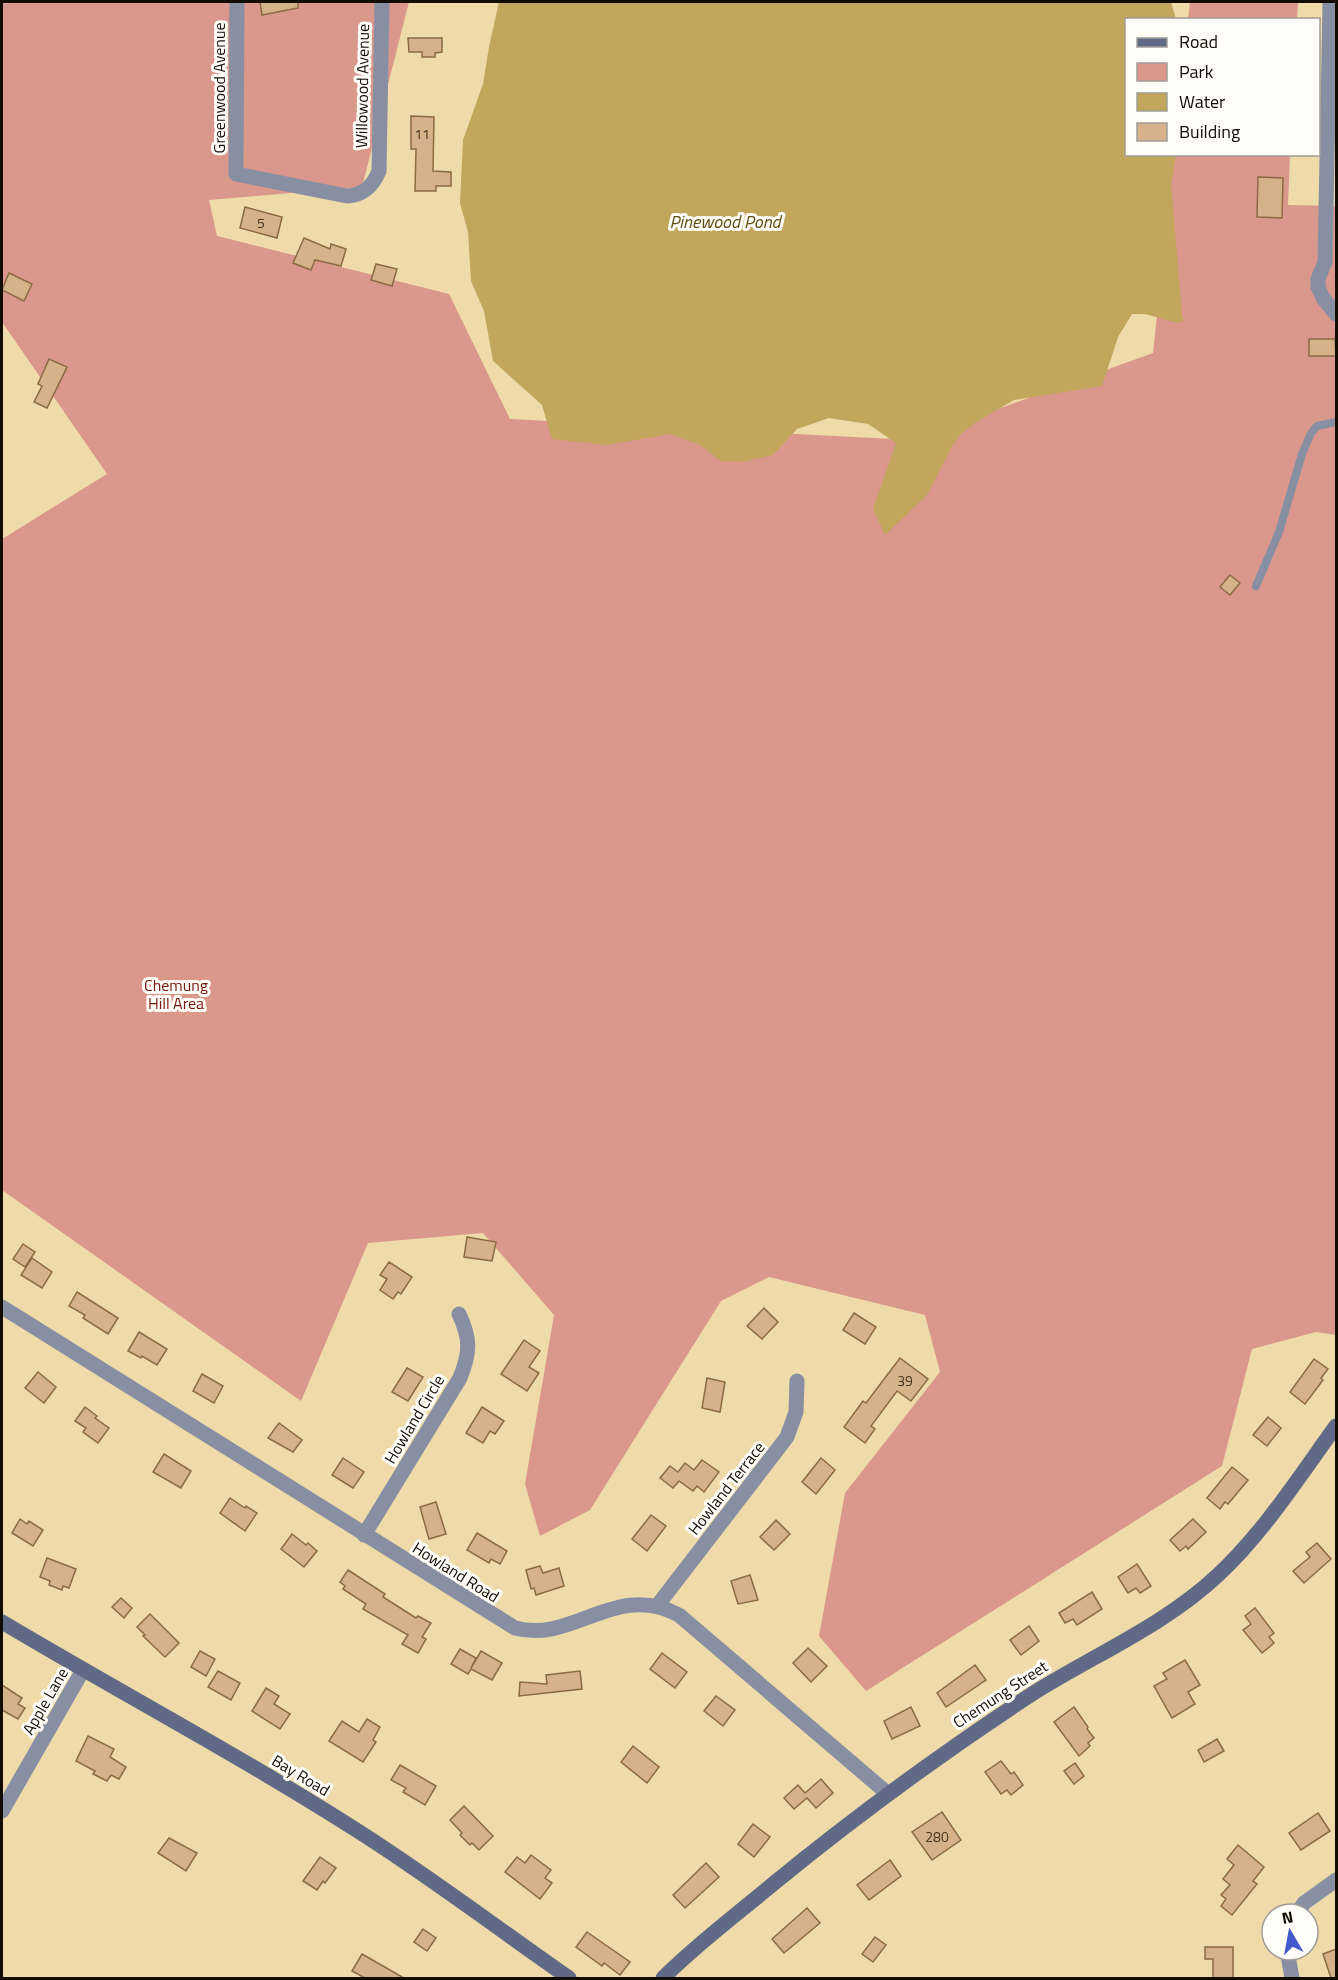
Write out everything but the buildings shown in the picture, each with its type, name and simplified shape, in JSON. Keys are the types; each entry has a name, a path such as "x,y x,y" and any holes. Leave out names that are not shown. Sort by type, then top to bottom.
{"street":[{"name":"Greenwood Avenue","path":"237,2 236,174 347,196 359,194 369,188 379,171"},
{"name":"Willowood Avenue","path":"379,171 382,2"},
{"path":"1330,2 1325,262 1317,283 1321,294 1336,314"},
{"name":"Howland Road","path":"2,1307 502,1622 526,1631 538,1632 551,1630 612,1608 642,1604 657,1606 680,1615 887,1793"},
{"name":"Howland Circle","path":"364,1535 460,1378 467,1361 469,1346 466,1329 459,1314"},
{"name":"Howland Terrace","path":"657,1606 787,1437 796,1412 797,1381"},
{"name":"Chemung Street","path":"663,1978 735,1916 887,1793 1033,1694 1188,1600 1219,1574 1246,1544 1278,1506 1336,1426"},
{"name":"Bay Road","path":"2,1622 188,1728 361,1833 438,1884 482,1918 569,1978"},
{"name":"Apple Lane","path":"2,1811 83,1670"},
{"path":"1305,1902 1336,1880"},
{"path":"1289,1962 1292,1978"}],"lane":[{"path":"1256,586 1279,532 1311,433 1317,426 1336,422"}],"green space":[{"name":"Chemung Hill Area","path":"2,2 409,2 362,187 209,200 217,236 449,294 510,419 912,440 1153,353 1174,156 1290,156 1288,205 1336,206 1336,1335 1316,1332 1252,1349 1222,1466 866,1691 819,1636 845,1493 940,1372 925,1315 769,1277 721,1301 590,1510 540,1536 525,1484 554,1315 483,1233 368,1243 301,1401 2,1190 2,539 107,474 2,322"},
{"path":"1190,2 1298,2 1297,18 1188,18"}],"water":[{"name":"Pinewood Pond","path":"499,2 1171,2 1176,18 1125,18 1125,156 1176,156 1171,184 1184,320 1178,323 1145,314 1132,314 1118,337 1102,386 1014,400 975,423 961,434 951,448 927,495 885,535 873,509 896,443 868,424 829,418 797,429 773,455 742,462 721,461 700,445 670,434 607,445 552,439 542,405 493,361 484,311 471,281 468,232 460,203 463,140 483,84"}]}
